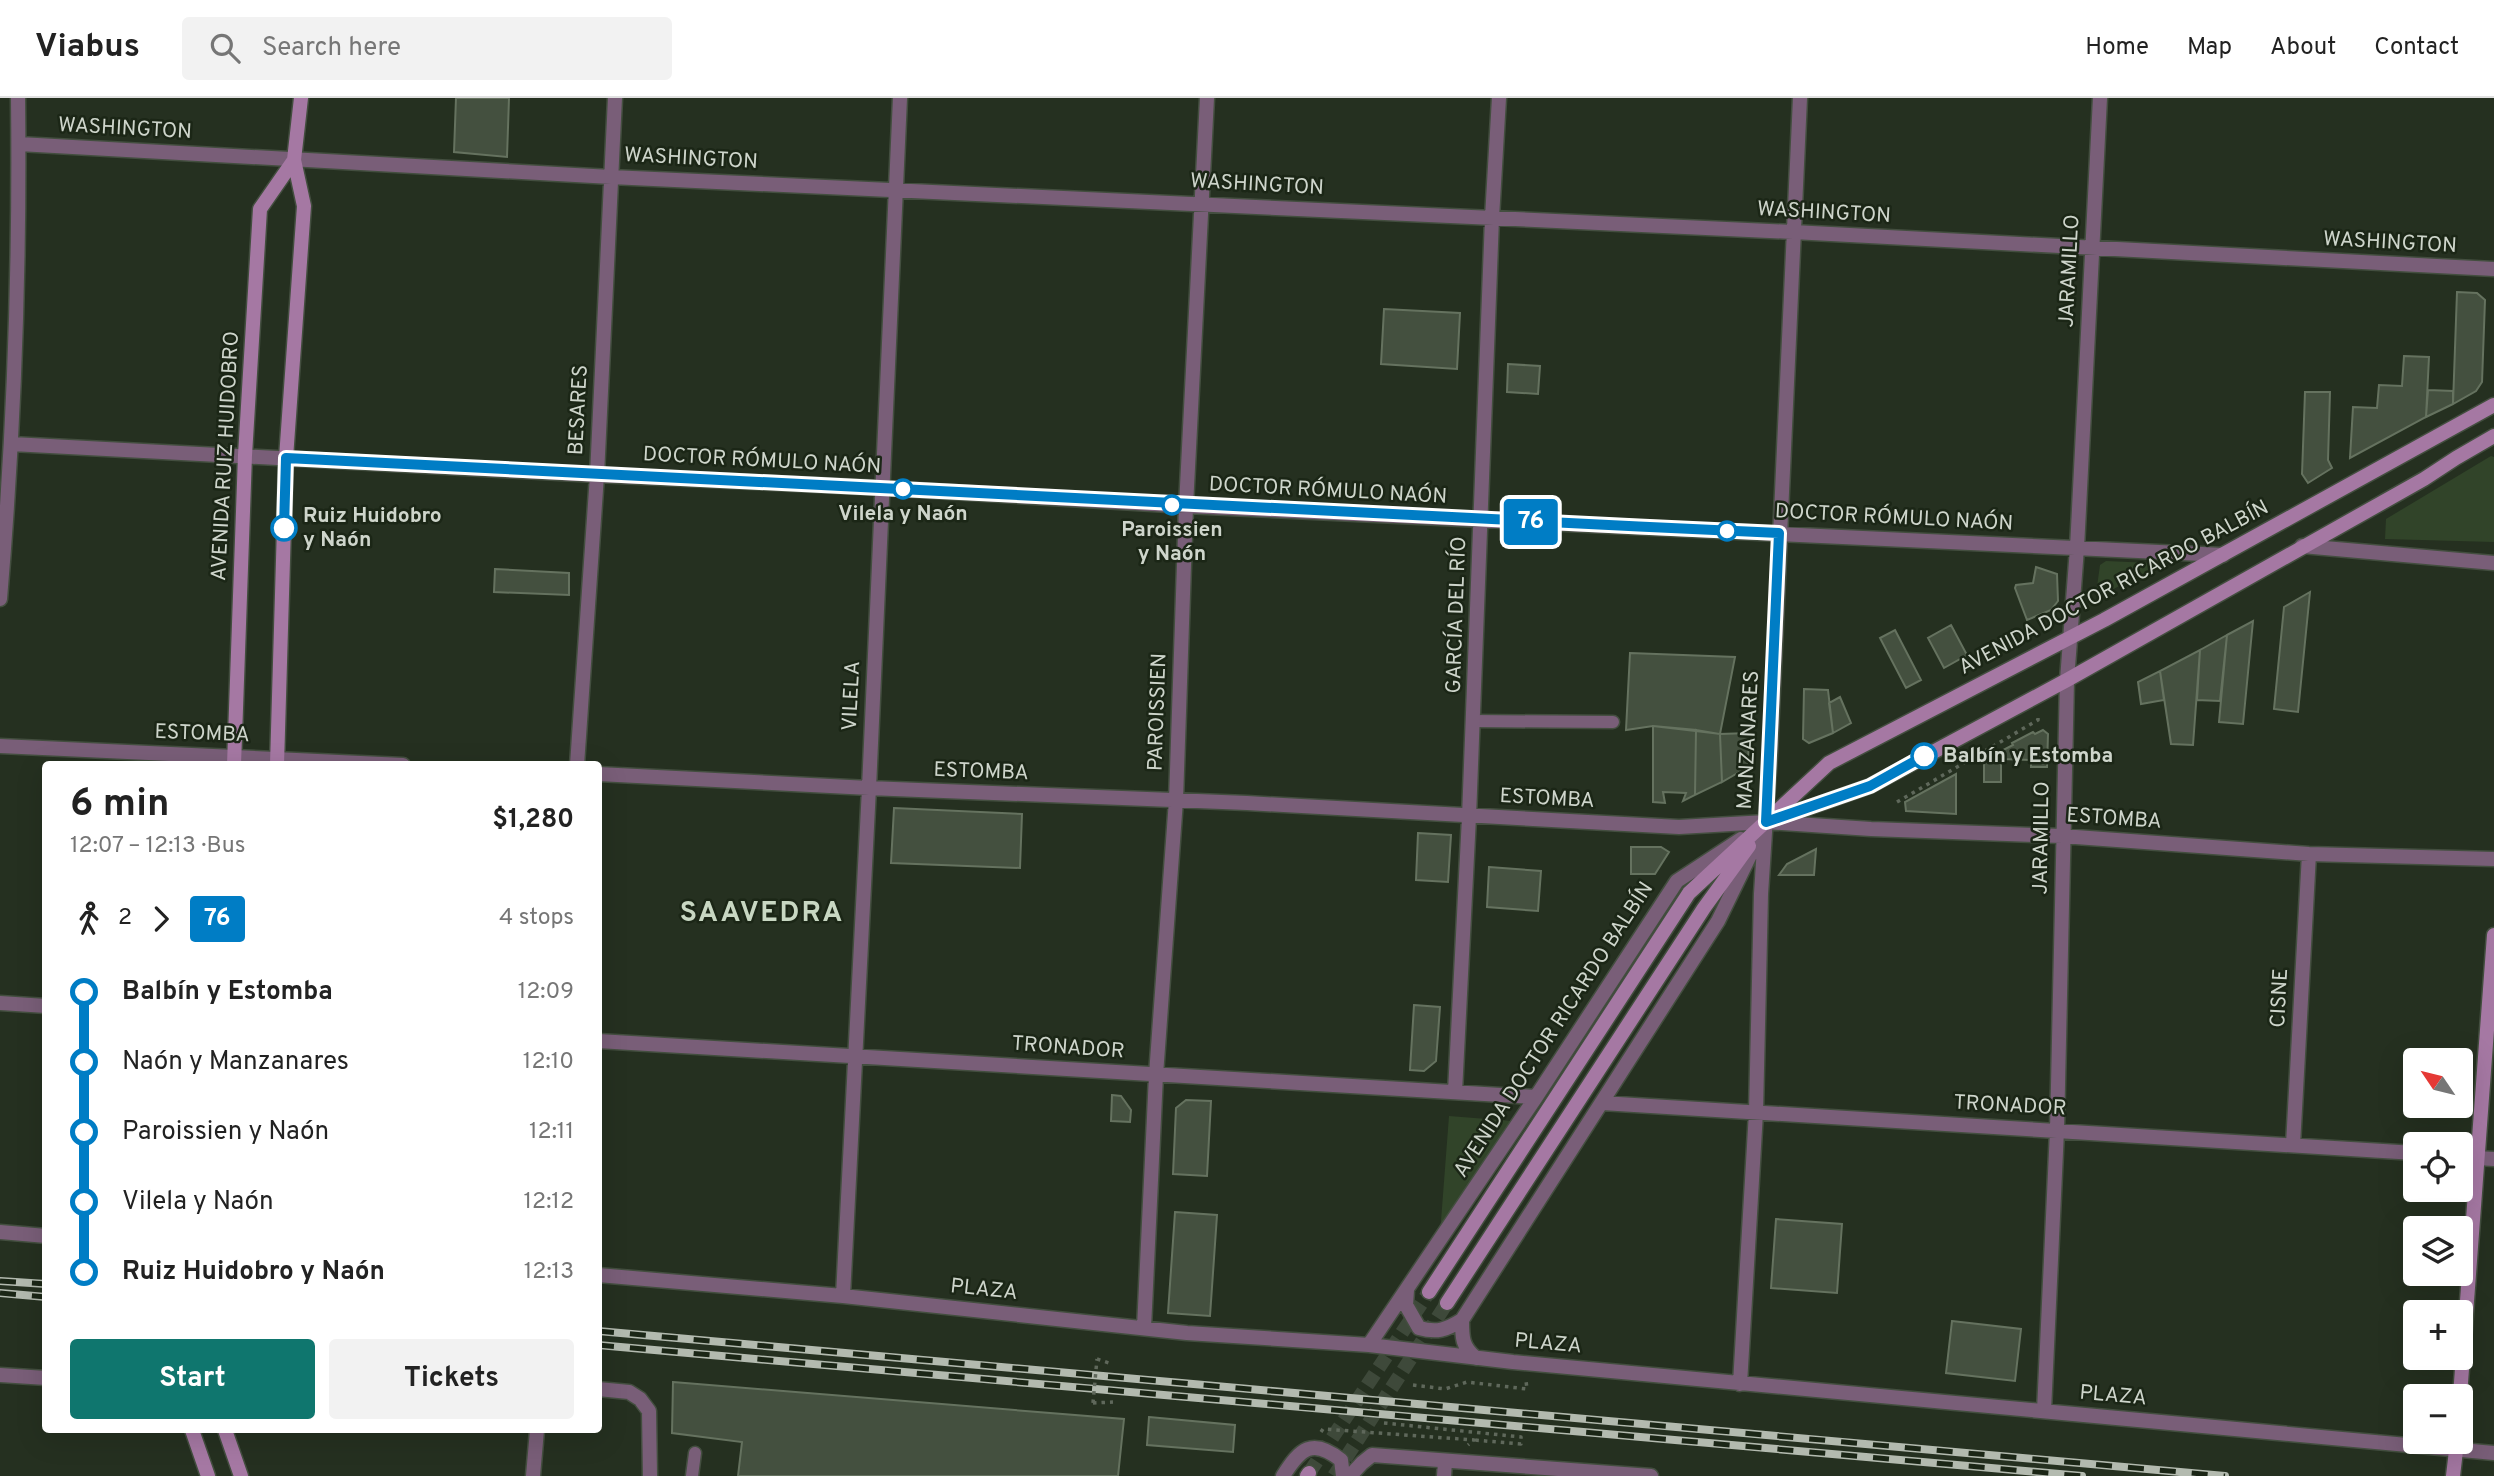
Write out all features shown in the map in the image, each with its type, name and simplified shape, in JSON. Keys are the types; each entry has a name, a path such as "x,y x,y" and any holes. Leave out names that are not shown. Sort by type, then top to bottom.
{"main road":[{"name":"AVENIDA RUIZ HUIDOBRO","path":"277,761 286,458 304,206 294,160 301,98"},
{"name":"AVENIDA RUIZ HUIDOBRO","path":"234,761 245,455 260,209 294,160"},
{"name":"AVENIDA DOCTOR RICARDO BALBÍN","path":"1766,822 1829,762 2070,638 2494,405"},
{"name":"AVENIDA DOCTOR RICARDO BALBÍN","path":"1766,822 1870,786 2067,680 2424,479 2494,436"},
{"path":"1429,1292 1689,893 1766,822"},
{"path":"1447,1303 1704,908 1766,822"},
{"path":"2461,1384 2494,935"},
{"path":"193,1433 208,1476"},
{"path":"226,1433 241,1476"},
{"path":"2454,1476 2455,1454"}],"street":[{"path":"0,599 12,444 18,98"},
{"name":"BESARES","path":"577,761 597,475 615,98"},
{"name":"VILELA","path":"843,1296 901,98"},
{"name":"PAROISSIEN","path":"1144,1328 1156,1074 1176,800 1186,506 1207,98"},
{"name":"GARCÍA DEL RÍO","path":"1455,1093 1499,98"},
{"name":"MANZANARES","path":"1740,1384 1756,1112 1761,894 1800,98"},
{"name":"JARAMILLO","path":"2044,1411 2057,1130 2067,680 2077,548 2100,98"},
{"name":"WASHINGTON","path":"19,144 611,177 1200,203 2494,269"},
{"name":"DOCTOR RÓMULO NAÓN","path":"12,444 1186,506 2223,555"},
{"path":"2302,546 2494,563"},
{"name":"ESTOMBA","path":"0,746 234,761"},
{"name":"ESTOMBA","path":"602,774 1176,800 1679,827 1766,822 2062,836 2309,854 2494,859"},
{"name":"AVENIDA DOCTOR RICARDO BALBÍN","path":"1369,1345 1677,881 1766,822"},
{"name":"AVENIDA DOCTOR RICARDO BALBÍN","path":"1462,1320 1718,921 1766,822"},
{"name":"CISNE","path":"2294,1145 2309,854"},
{"path":"0,1003 42,1006"},
{"name":"TRONADOR","path":"602,1041 1536,1097"},
{"name":"TRONADOR","path":"1602,1103 2403,1152"},
{"path":"2473,1158 2494,1159"},
{"path":"0,1232 42,1236"},
{"name":"PLAZA","path":"602,1275 843,1296 1144,1328 1369,1345 1740,1384 2403,1441"},
{"path":"1407,1290 1406,1305 1419,1328 1434,1333 1462,1320"},
{"path":"1462,1320 1462,1339 1467,1350 1476,1357"},
{"path":"0,1374 42,1378"},
{"path":"602,1390 629,1392 640,1399 649,1410 650,1476"},
{"path":"533,1476 537,1433"},
{"path":"1283,1476 1301,1451 1315,1447 1331,1452 1340,1460 1343,1476"},
{"name":"PLAZA","path":"2473,1449 2494,1453"},
{"path":"1350,1476 1372,1455 1445,1469 1651,1476"}],"lane":[{"path":"1473,721 1613,722"},
{"path":"692,1476 695,1453"}],"path":[{"path":"1897,802 2038,720"},
{"path":"1112,1364 1097,1359 1093,1403 1113,1402"},
{"path":"1413,1385 1445,1389 1467,1382 1527,1389 1527,1382 1515,1380"},
{"path":"1315,1447 1322,1429 1521,1444 1521,1437 1384,1423"},
{"path":"1445,1469 1474,1440"}],"green space":[{"path":"2491,456 2494,457 2494,542 2385,539 2386,519"},
{"path":"2106,561 2151,563 2156,567 2098,597 2096,594 2100,565"},
{"path":"1449,1116 1512,1121 1440,1234"}],"building":[{"path":"456,98 509,98 507,157 454,152"},
{"path":"2457,292 2477,293 2485,300 2482,382 2476,391 2453,404"},
{"path":"1384,309 1460,313 1457,369 1381,364"},
{"path":"2404,356 2429,357 2426,417 2350,458 2353,407 2377,408 2379,385 2402,386"},
{"path":"1508,364 1540,366 1538,394 1507,392"},
{"path":"2428,390 2453,391 2453,404 2426,417"},
{"path":"2305,392 2330,392 2328,460 2332,468 2308,483 2302,474"},
{"path":"2036,567 2057,574 2058,601 2051,610 2027,620 2015,588 2016,585 2033,583"},
{"path":"495,569 569,573 569,595 494,592"},
{"path":"2310,592 2298,712 2274,709 2284,607"},
{"path":"2253,621 2243,724 2219,722 2227,635"},
{"path":"1951,625 1967,655 1944,668 1928,638"},
{"path":"1895,630 1921,680 1906,688 1880,638"},
{"path":"2227,635 2220,701 2197,700 2200,650"},
{"path":"2200,650 2193,745 2171,744 2160,671"},
{"path":"1630,653 1735,657 1720,734 1653,726 1626,730"},
{"path":"2160,671 2164,700 2141,704 2138,682"},
{"path":"1804,689 1828,690 1833,733 1809,743 1803,739"},
{"path":"1840,697 1851,723 1833,733 1829,703"},
{"path":"1653,726 1696,730 1695,795 1683,801 1686,793 1663,792 1665,803 1653,802"},
{"path":"1696,730 1720,734 1722,782 1695,795"},
{"path":"2043,730 2048,734 2047,767 2031,767 2031,760 2001,759 2001,751 2013,745 2012,743"},
{"path":"1749,733 1748,767 1722,782 1720,734"},
{"path":"2001,751 2001,782 1984,782 1984,759"},
{"path":"1956,774 1956,814 1906,811 1905,802"},
{"path":"894,808 1022,814 1020,868 891,863"},
{"path":"1418,833 1451,835 1448,882 1416,880"},
{"path":"1631,847 1661,847 1669,852 1655,874 1631,874"},
{"path":"1816,849 1814,875 1779,875 1787,864"},
{"path":"1489,867 1541,871 1538,911 1487,907"},
{"path":"1414,1005 1440,1007 1436,1061 1424,1071 1410,1070"},
{"path":"1112,1095 1121,1096 1131,1110 1130,1122 1111,1121"},
{"path":"1186,1100 1211,1101 1207,1176 1173,1174 1176,1108"},
{"path":"1175,1212 1217,1215 1210,1316 1168,1313"},
{"path":"1776,1219 1842,1224 1837,1293 1771,1288"},
{"path":"1952,1321 2021,1329 2015,1381 1946,1373"},
{"path":"673,1382 1124,1419 1118,1476 738,1476 742,1442 672,1433"},
{"path":"1149,1417 1235,1425 1233,1452 1147,1445"}],"tunnel":[{"path":"1309,1473 1429,1292"},
{"path":"1334,1476 1447,1303"}],"railway":[{"path":"0,1281 42,1284"},
{"path":"0,1293 42,1297"},
{"path":"602,1331 2225,1476"},
{"path":"602,1345 2082,1476"}],"bus line":[{"name":"76","path":"284,528 286,458 1186,506 1779,533 1766,822 1870,786 1924,756"}],"place":[{"name":"Vilela y Naón","path":"903,489"},
{"name":"Paroissien y Naón","path":"1172,505"},
{"name":"Ruiz Huidobro y Naón","path":"284,528"},
{"name":"Balbín y Estomba","path":"1924,756"}],"district":[{"name":"SAAVEDRA","path":"762,914"}]}
